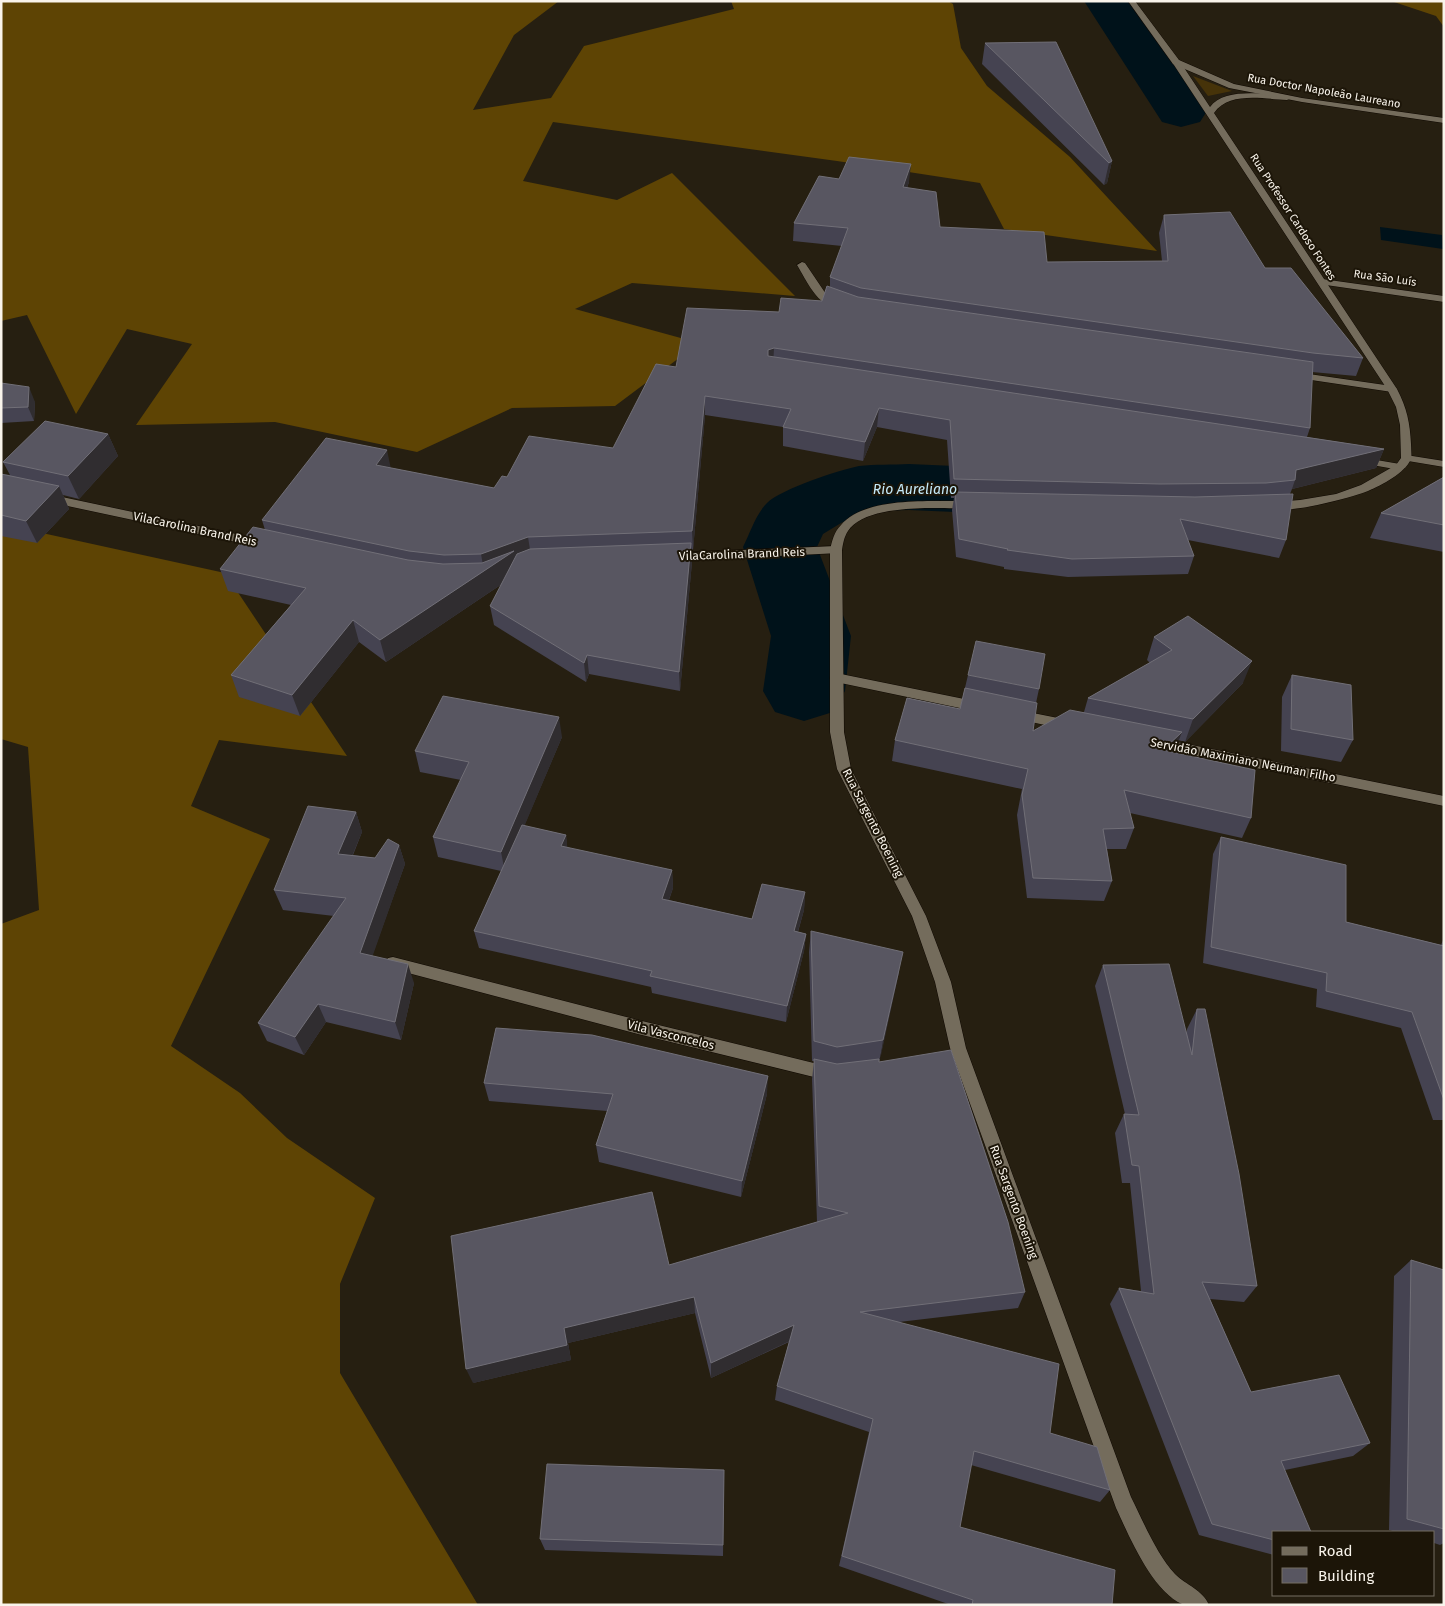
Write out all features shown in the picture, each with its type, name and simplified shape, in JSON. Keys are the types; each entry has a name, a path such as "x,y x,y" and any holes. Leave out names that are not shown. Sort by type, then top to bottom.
{"street":[{"name":"Rua Professor Cardoso Fontes","path":"1131,1 1210,112 1392,389 1401,407 1405,425 1403,462"},
{"name":"Rua Doctor Napoleão Laureano","path":"1176,62 1232,86 1287,98 1444,121"},
{"path":"1210,112 1218,102 1235,98 1254,96 1287,98"},
{"path":"802,265 824,300 849,308"},
{"name":"Rua São Luís","path":"1322,282 1444,299"},
{"path":"1285,374 1392,389"},
{"path":"1351,459 1444,464"},
{"path":"1256,508 1300,504 1338,497 1365,488 1403,462"},
{"name":"VilaCarolina Brand Reis","path":"40,496 269,545"},
{"name":"Rua Sargento Boening","path":"987,505 917,505 873,512 845,526 839,536 834,551 837,732 844,769 919,916 943,982 958,1048 1122,1501 1142,1542 1168,1580 1199,1605"},
{"name":"VilaCarolina Brand Reis","path":"659,558 834,551"},
{"path":"836,678 990,709"},
{"path":"1009,713 1077,727"},
{"name":"Servidão Maximiano Neuman Filho","path":"1144,740 1444,801"},
{"name":"Vila Vasconcelos","path":"385,961 759,1057 834,1075 843,1074"},
{"path":"939,1054 958,1048"}],"shaded area":[{"path":"1,1 559,1 514,35 473,110 551,98 584,46 734,9 731,1 948,1 953,4 961,48 987,86 1070,157 1157,251 1004,229 980,183 837,161 553,122 523,181 617,200 672,173 795,296 632,283 575,309 699,343 615,406 512,408 417,452 275,422 136,425 192,344 127,329 76,414 27,315 1,321"},
{"path":"1391,1 1444,1 1444,27 1436,16"},
{"path":"1193,76 1232,91 1208,96"},
{"path":"1380,227 1442,235 1443,249 1381,240"},
{"path":"1,524 225,573 347,756 219,740 191,806 270,839 171,1046 240,1093 287,1138 375,1198 340,1284 340,1373 478,1605 1,1605 1,924 39,910 28,747 1,739"}],"building":[{"path":"1056,42 1112,161 1109,163 985,43"},
{"path":"849,157 911,164 903,187 936,192 940,227 1044,232 1047,262 1168,261 1164,215 1230,212 1265,268 1291,268 1363,358 1313,353 861,288 830,277 848,228 794,223 819,176 839,179"},
{"path":"827,286 858,297 1313,362 1310,428 774,348 768,350 768,356 1384,449 1296,470 1295,480 1266,483 1160,484 954,479 950,420 879,408 865,442 783,427 791,409 705,396 692,531 528,537 481,554 444,555 409,551 262,520 326,438 387,450 376,465 494,488 502,476 507,477 529,436 613,448 656,364 676,367 687,308 779,312 781,298 822,301"},
{"path":"1,383 29,387 28,407 1,408"},
{"path":"45,421 108,434 68,476 3,462"},
{"path":"1,474 59,486 26,521 1,515"},
{"path":"1444,477 1444,525 1381,513"},
{"path":"955,492 1195,497 1293,494 1286,540 1180,519 1194,556 1072,559 1007,550 959,539"},
{"path":"253,527 408,560 443,564 482,563 514,551 380,640 353,620 292,695 231,675 306,588 220,569"},
{"path":"691,543 679,672 587,655 584,663 490,606 517,554 530,549"},
{"path":"1188,616 1252,661 1193,719 1088,698 1172,650 1154,637"},
{"path":"976,641 1045,654 1039,689 968,675"},
{"path":"1292,675 1351,685 1353,740 1291,729"},
{"path":"965,688 1037,703 1033,731 1070,710 1182,732 1163,750 1255,770 1251,818 1124,790 1134,828 1103,829 1112,881 1033,878 1022,795 1028,769 895,740 907,698 960,709"},
{"path":"443,696 559,717 501,852 433,837 469,762 415,751"},
{"path":"308,806 356,812 338,854 375,858 388,839 399,845 360,953 408,964 395,1022 318,1004 295,1037 258,1023 346,898 274,890"},
{"path":"522,825 566,835 561,846 672,870 662,899 752,919 762,884 805,892 794,931 806,934 787,1006 650,976 652,971 474,931"},
{"path":"1221,837 1346,865 1346,922 1444,946 1444,1100 1412,1012 1326,991 1327,973 1211,947"},
{"path":"811,931 903,952 883,1040 837,1047 814,1041"},
{"path":"1169,964 1192,1055 1197,1009 1205,1009 1239,1174 1257,1286 1202,1282 1251,1392 1339,1375 1370,1443 1281,1461 1311,1531 1272,1531 1272,1539 1212,1524 1119,1288 1154,1294 1139,1166 1132,1165 1124,1114 1139,1115 1103,965"},
{"path":"496,1028 592,1035 768,1076 742,1181 596,1145 613,1094 484,1083"},
{"path":"951,1050 1008,1222 1025,1292 860,1312 1059,1364 1050,1433 1097,1447 1110,1490 974,1451 960,1527 1115,1570 1112,1605 972,1605 973,1600 842,1556 873,1419 777,1386 794,1325 711,1363 694,1297 564,1328 567,1345 466,1369 451,1236 652,1192 669,1265 848,1213 819,1206 814,1059 837,1064 879,1059 879,1062"},
{"path":"1411,1260 1444,1270 1444,1529 1407,1519"},
{"path":"547,1464 724,1470 723,1545 540,1539"}],"waterway":[{"path":"1107,1 1148,59 1181,111"},
{"name":"Rio Aureliano","path":"804,691 811,636 780,547 793,520 815,507 860,489 909,487 1071,494"}]}
